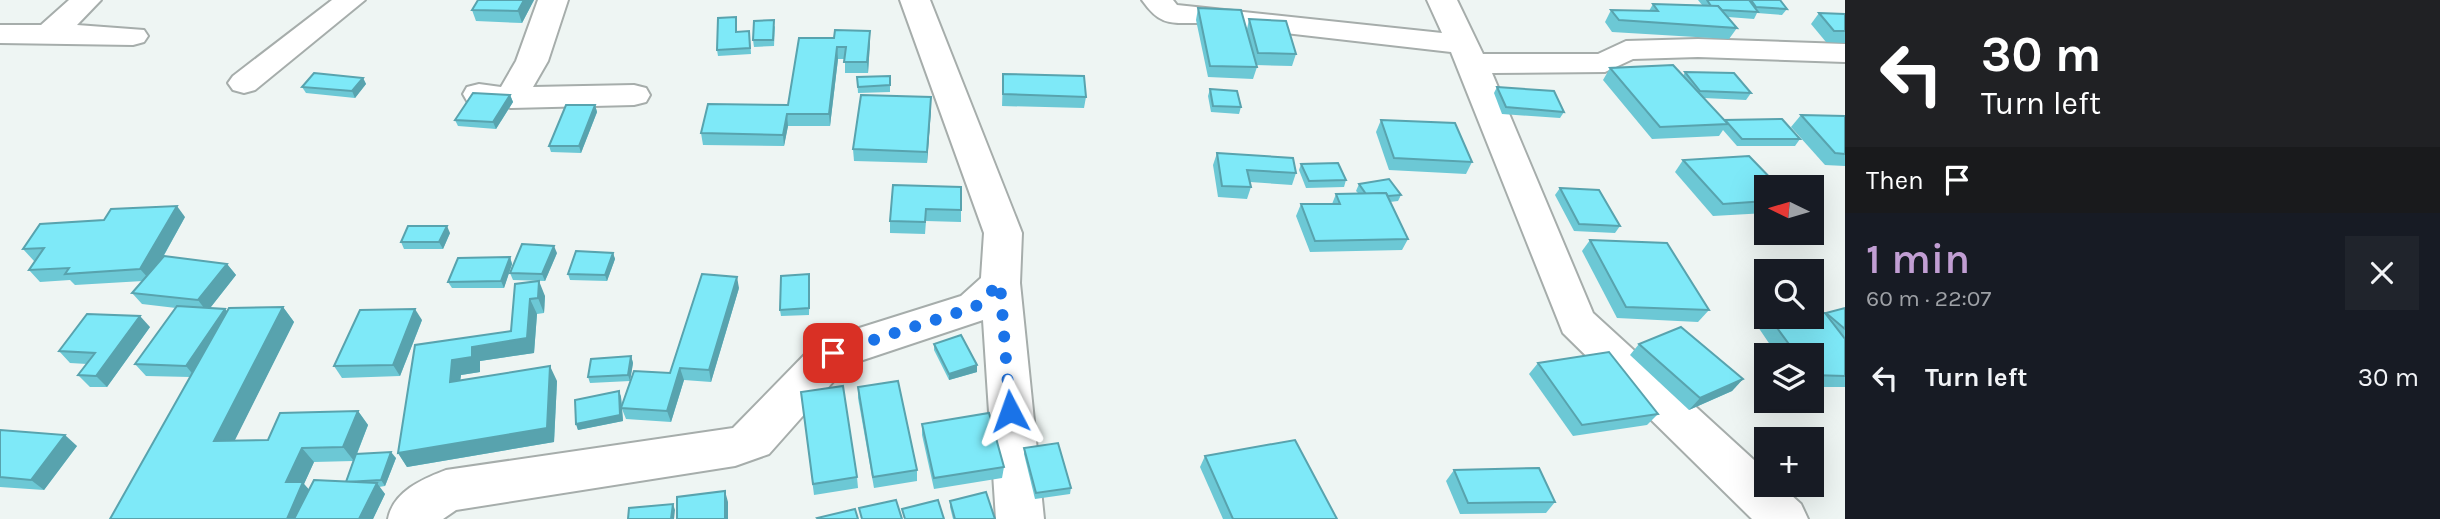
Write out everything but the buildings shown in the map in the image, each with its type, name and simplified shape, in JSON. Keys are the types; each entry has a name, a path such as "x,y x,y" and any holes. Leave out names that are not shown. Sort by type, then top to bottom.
{"street":[{"path":"0,34 133,36 51,33 86,0"},
{"path":"244,83 350,0"},
{"path":"553,0 532,61 495,96 634,95"},
{"path":"915,0 1003,233 1000,283 1020,519"},
{"path":"1157,0 1169,14 1197,14 1466,54 1605,62 1626,50 1698,48 1845,53"},
{"path":"1442,0 1577,322 1784,519"},
{"path":"412,519 413,513 446,491 735,447 753,440 833,353 975,307 1000,283"}],"route":[{"path":"833,353 975,307 1000,283 1010,411"}]}
